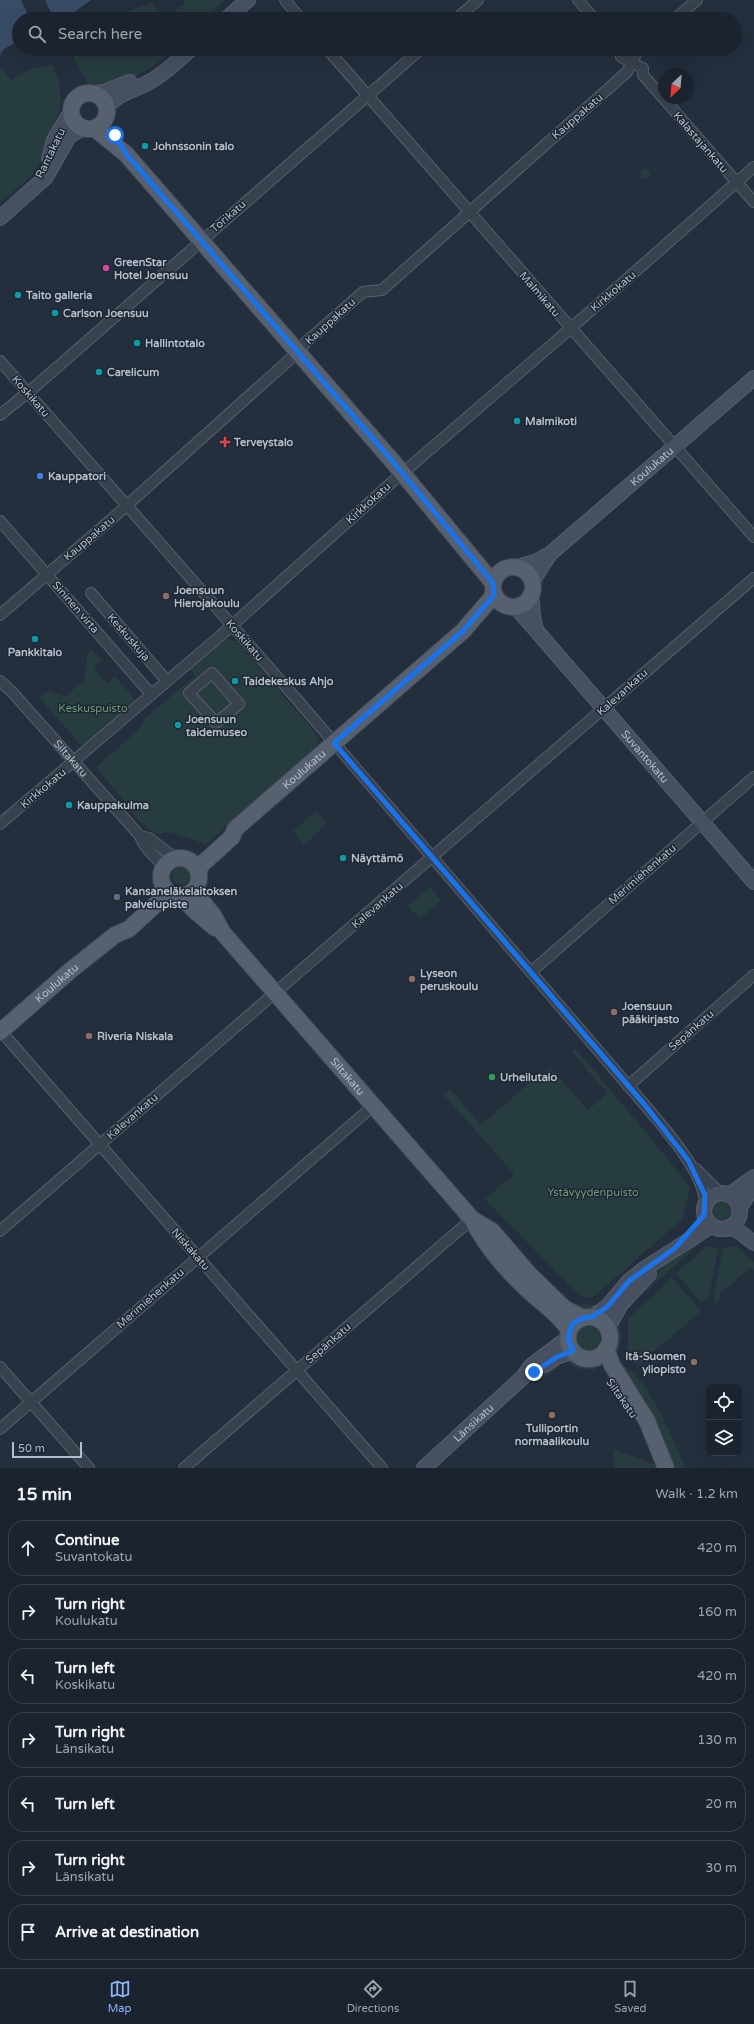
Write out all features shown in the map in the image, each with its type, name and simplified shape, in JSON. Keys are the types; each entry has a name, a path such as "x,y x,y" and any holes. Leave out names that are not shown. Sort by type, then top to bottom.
{"main road":[{"path":"234,12 248,0"},
{"path":"89,129 104,122 109,104 118,97 152,81 183,56"},
{"path":"126,154 89,129 77,125 70,113 74,101 78,96 85,93 104,92 126,83 165,71"},
{"path":"95,93 102,98 110,127 126,154 298,352 402,473 461,545 484,570 500,602 511,606 527,600 532,587"},
{"name":"Rantakatu","path":"29,193 42,173 54,140 70,113"},
{"name":"Rantakatu","path":"0,218 46,177 69,136 89,129"},
{"name":"Koulukatu","path":"511,568 535,562 550,554 675,448 754,378"},
{"path":"461,545 488,563 525,571 532,587 533,616 536,630"},
{"name":"Koulukatu","path":"532,587 550,554"},
{"path":"494,589 497,574 511,568"},
{"name":"Koulukatu","path":"199,871 201,865 232,837 235,829 463,631 494,589"},
{"name":"Koulukatu","path":"463,631 511,606"},
{"name":"Suvantokatu","path":"511,606 536,630 754,882"},
{"name":"Koulukatu","path":"0,1031 115,935 129,929 155,905 174,876 228,830 235,829"},
{"path":"195,864 199,871 199,879 196,888 190,893 174,876 195,864"},
{"name":"Siltakatu","path":"174,876 207,922 223,933"},
{"name":"Siltakatu","path":"196,888 198,896 214,915 223,933 472,1219 482,1239 500,1261 529,1291 565,1323 570,1340"},
{"path":"587,1317 598,1319 607,1329 609,1343 606,1349 596,1357 584,1358 570,1340 572,1324 607,1307 629,1281 675,1248 707,1215 711,1197 725,1194 754,1177"},
{"path":"728,1228 736,1223 739,1212 754,1185"},
{"path":"725,1194 736,1200 744,1226 754,1236"},
{"path":"707,1215 719,1229 728,1228 737,1230 754,1243"},
{"name":"Siltakatu","path":"472,1219 492,1231 529,1274 564,1308 587,1317"},
{"path":"607,1329 622,1304 662,1258"},
{"name":"Länsikatu","path":"424,1468 523,1377 557,1357 570,1340"},
{"name":"Siltakatu","path":"606,1349 612,1365 647,1421 653,1440 666,1468"},
{"name":"Siltakatu","path":"590,1358 603,1371 653,1440"}],"street":[{"path":"285,0 295,12"},
{"path":"464,12 478,0"},
{"path":"578,0 588,12"},
{"path":"683,12 697,0"},
{"name":"Malmikatu","path":"333,56 570,329 754,537"},
{"name":"Torikatu","path":"0,415 413,56"},
{"name":"Kalastajankatu","path":"621,56 642,68 643,75 754,202"},
{"name":"Kauppakatu","path":"0,615 126,506 363,292 382,290 627,72 636,56"},
{"name":"Kirkkokatu","path":"0,824 232,625 402,473 570,329 754,167"},
{"name":"Koskikatu","path":"0,361 334,743 628,1086 688,1160 710,1184 725,1194"},
{"name":"Sininen virta","path":"0,521 151,694"},
{"name":"Kalevankatu","path":"0,1231 274,992 754,578"},
{"name":"Keskuskuja","path":"91,593 167,681"},
{"path":"212,673 239,704 216,723 189,693 212,673"},
{"name":"Siltakatu","path":"0,681 13,693 140,836 143,846 174,876"},
{"name":"Merimiehenkatu","path":"531,972 754,777"},
{"name":"Siltakatu","path":"140,836 149,838 174,876"},
{"name":"Sepänkatu","path":"628,1086 754,975"},
{"name":"Niskakatu","path":"0,1031 382,1468"},
{"name":"Merimiehenkatu","path":"0,1429 373,1106"},
{"name":"Koskikatu","path":"688,1160 705,1195 707,1215"},
{"name":"Sepänkatu","path":"184,1468 472,1219"},
{"path":"0,1366 89,1468"}],"green space":[{"path":"183,0 225,0 213,12 173,12 185,3"},
{"path":"152,3 160,12 125,12"},
{"path":"73,56 167,56 141,73 120,83 98,88 89,86"},
{"path":"52,65 59,82 61,104 44,158 29,178 0,203 0,69 2,68 11,80 30,69"},
{"path":"643,169 647,169 649,170 649,178 643,179 640,176 640,172"},
{"path":"228,638 237,642 314,731 318,742 310,754 206,844 170,832 157,834 138,821 131,809 96,767 137,731 145,718 195,676 189,668"},
{"name":"Keskuspuisto","path":"91,649 102,661 94,668 107,683 115,676 139,704 85,750 39,697 47,691 65,696 84,681 87,655"},
{"path":"316,811 327,824 304,845 293,831"},
{"path":"181,867 187,870 190,876 187,882 181,885 175,882 172,876 175,870"},
{"path":"430,887 441,900 420,919 408,906"},
{"name":"Ystävyydenpuisto","path":"575,1048 689,1186 689,1192 682,1219 592,1298 579,1295 485,1199 514,1174 443,1094 450,1089 481,1125 541,1072 543,1073 550,1067 588,1110 607,1093 571,1051"},
{"path":"721,1199 729,1203 733,1211 729,1219 721,1223 713,1219 709,1211 713,1203"},
{"path":"715,1231 638,1298 624,1313 620,1313 663,1267 701,1238"},
{"path":"707,1246 718,1248 709,1298 701,1302 676,1273"},
{"path":"738,1246 754,1263 754,1270 751,1267 719,1295 722,1299 715,1304 714,1296 723,1248"},
{"path":"672,1278 701,1311 640,1364 632,1362 627,1356 628,1319"},
{"path":"584,1304 594,1305 601,1308 591,1313 572,1307"},
{"path":"617,1321 621,1340 614,1360 612,1329"},
{"path":"588,1326 596,1330 600,1338 596,1346 588,1350 580,1346 576,1338 580,1330"},
{"path":"574,1357 590,1362 597,1369 588,1370 575,1367 564,1358"},
{"path":"555,1362 558,1368 541,1379 530,1382 540,1371"},
{"path":"621,1365 630,1370 640,1380 649,1394 668,1427 686,1468 675,1468 662,1439"},
{"path":"613,1449 656,1465 657,1468 614,1468"}],"water":[{"path":"0,0 91,0 74,12 12,12 12,45 3,50 0,55"}],"pier":[{"path":"21,0 45,0 51,12 27,12"}],"place":[{"name":"Johnssonin talo","path":"145,146"},
{"name":"GreenStar Hotel Joensuu","path":"106,268"},
{"name":"Taito galleria","path":"18,295"},
{"name":"Carlson Joensuu","path":"55,313"},
{"name":"Hallintotalo","path":"137,343"},
{"name":"Carelicum","path":"99,372"},
{"name":"Malmikoti","path":"517,421"},
{"name":"Terveystalo","path":"225,442"},
{"name":"Kauppatori","path":"40,476"},
{"name":"Joensuun Hierojakoulu","path":"166,596"},
{"name":"Pankkitalo","path":"35,639"},
{"name":"Taidekeskus Ahjo","path":"235,681"},
{"name":"Joensuun taidemuseo","path":"178,725"},
{"name":"Kauppakulma","path":"69,805"},
{"name":"Näyttämö","path":"343,858"},
{"name":"Kansaneläkelaitoksen palvelupiste","path":"117,897"},
{"name":"Lyseon peruskoulu","path":"412,979"},
{"name":"Joensuun pääkirjasto","path":"614,1012"},
{"name":"Riveria Niskala","path":"89,1036"},
{"name":"Urheilutalo","path":"492,1077"},
{"name":"Itä-Suomen yliopisto","path":"694,1362"},
{"name":"Tulliportin normaalikoulu","path":"552,1415"}],"route":[{"path":"115,135 126,154 394,463 471,558 484,570 493,583 494,595 463,631 334,743 681,1149 705,1195 704,1215 675,1248 629,1281 607,1307 592,1317 577,1320 572,1324 569,1330 568,1338 569,1345 573,1351 557,1357 534,1372"}]}
